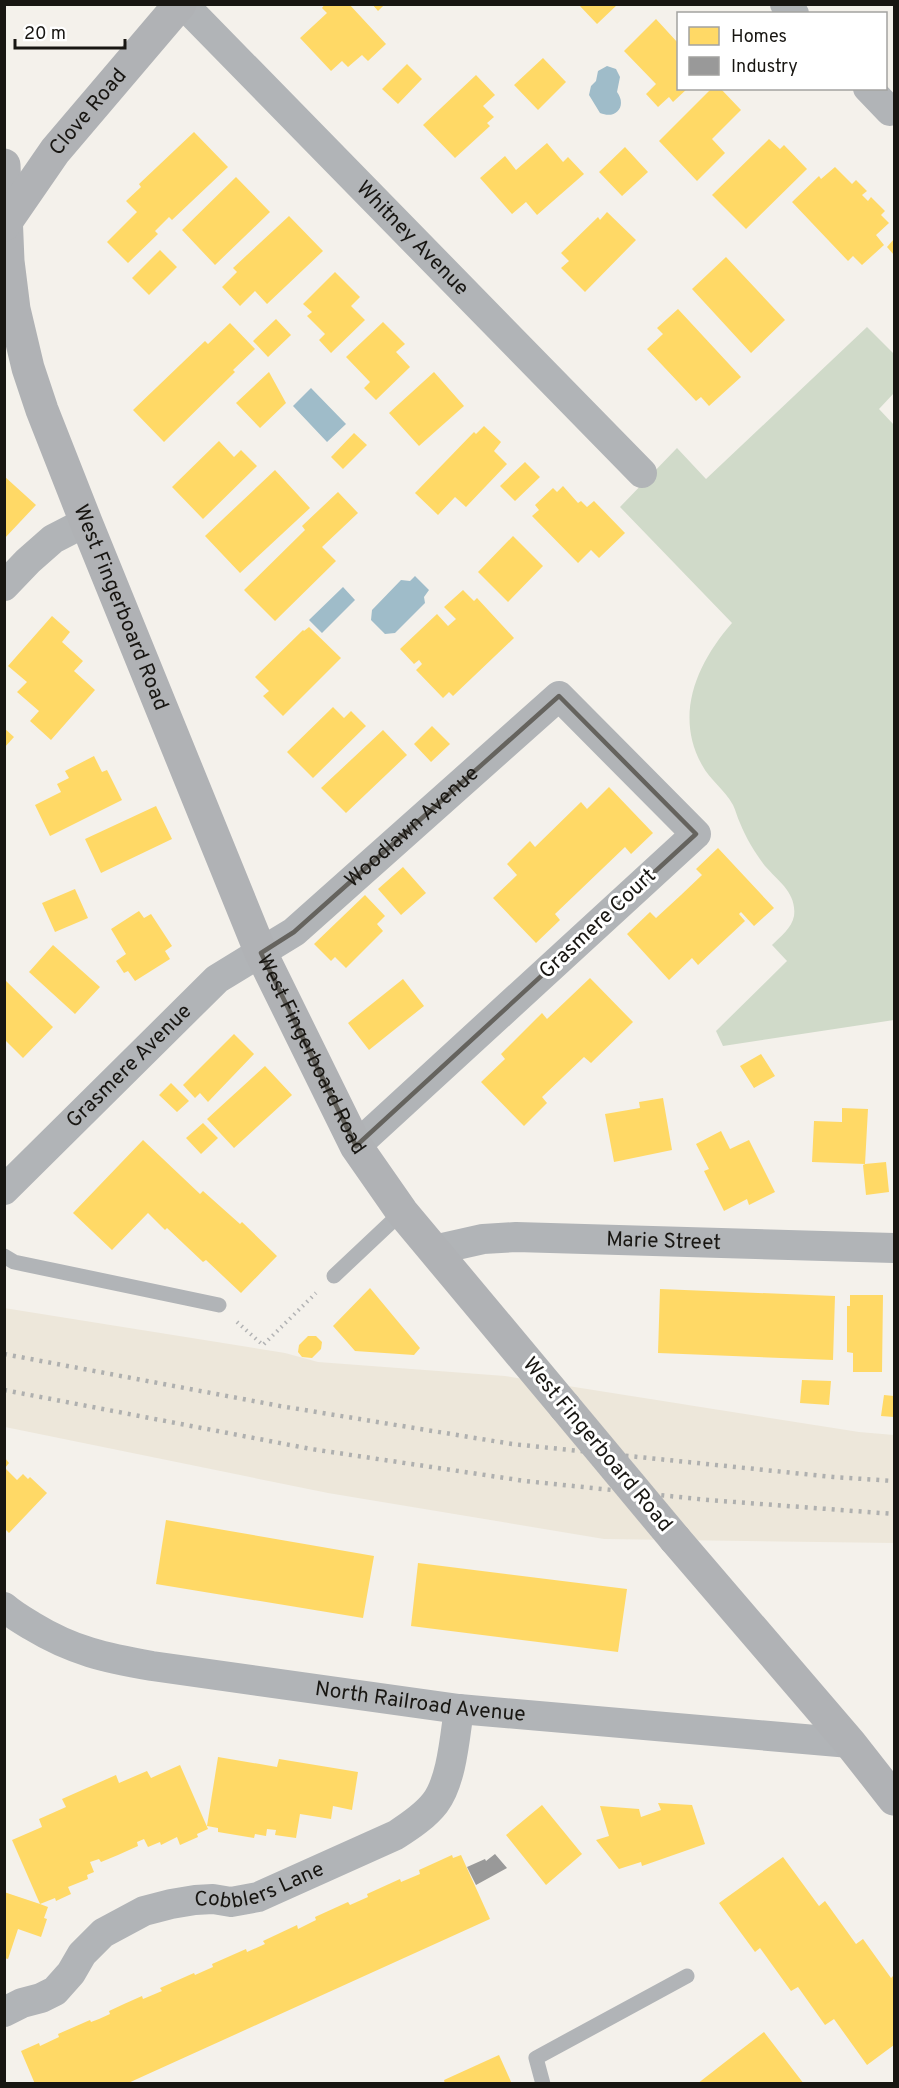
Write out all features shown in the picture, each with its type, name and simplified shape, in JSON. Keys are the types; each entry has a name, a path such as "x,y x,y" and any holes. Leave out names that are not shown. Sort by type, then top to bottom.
{"street":[{"name":"Clove Road","path":"5,224 55,151 182,4"},
{"name":"Whitney Avenue","path":"182,4 642,473"},
{"path":"870,90 890,111"},
{"name":"West Fingerboard Road","path":"4,165 5,224 14,309 28,368 42,410 261,953 357,1146 402,1212 675,1539 850,1743 894,1799"},
{"path":"4,586 53,539 86,522"},
{"name":"Woodlawn Avenue","path":"261,953 294,932 559,696"},
{"name":"Grasmere Court","path":"357,1146 696,834 559,696"},
{"name":"Grasmere Avenue","path":"11,1171 217,979 261,953"},
{"name":"Marie Street","path":"434,1250 483,1239 516,1237 894,1248"},
{"name":"North Railroad Avenue","path":"7,1614 57,1641 103,1657 152,1666 459,1708 850,1743"},
{"name":"Cobblers Lane","path":"4,2012 55,1991 71,1973 82,1954 103,1933 144,1911 195,1900 213,1899 231,1902 258,1897 396,1835 416,1822 436,1802 451,1766 459,1708"}],"lane":[{"path":"334,1276 402,1212"},
{"path":"4,1256 14,1262 219,1305"},
{"path":"543,2084 536,2058 687,1976"}],"path":[{"path":"219,1305 263,1345 334,1276"}],"highlighted area":[{"path":"559,696 696,834 356,1146 261,953 294,932"}],"shaded area":[{"path":"4,1308 285,1353 318,1362 505,1376 859,1432 894,1435 894,1543 604,1539 328,1493 5,1427"}],"green space":[{"path":"867,327 894,354 894,393 879,409 894,425 894,1020 723,1046 716,1031 787,961 772,945 791,924 794,916 793,901 786,888 754,851 733,805 705,770 694,746 690,727 693,690 709,655 732,623 620,507 677,448 706,479"}],"water":[{"path":"607,66 616,69 620,77 617,92 621,102 619,110 606,115 600,113 589,95 598,71"},
{"path":"311,388 346,424 327,442 293,406"},
{"path":"415,576 429,590 424,597 425,603 395,633 385,634 371,620 372,610 401,580 410,581"},
{"path":"343,587 355,600 322,633 309,620"}],"building: Homes":[{"path":"325,4 349,4 386,44 368,61 362,55 348,67 342,61 331,71 300,38 327,13 322,8"},
{"path":"372,4 385,4 378,11"},
{"path":"578,4 618,4 597,24"},
{"path":"656,19 677,42 677,90 686,90 673,102 669,97 658,107 646,94 656,84 624,51"},
{"path":"543,58 566,82 538,110 514,85"},
{"path":"407,64 422,79 398,104 382,89"},
{"path":"476,75 495,95 483,106 494,117 487,123 490,126 455,158 423,125"},
{"path":"710,90 722,90 741,110 712,139 725,153 697,181 659,141"},
{"path":"194,132 228,167 172,220 169,217 155,231 158,234 128,263 107,242 137,212 126,201 141,187 139,184"},
{"path":"769,139 780,149 784,145 807,169 746,229 712,195"},
{"path":"547,143 563,162 568,157 584,174 537,215 526,202 512,214 480,178 505,156 516,170"},
{"path":"625,147 648,172 622,196 599,172"},
{"path":"835,167 852,184 856,180 867,191 862,195 868,201 871,197 885,211 881,215 889,223 876,235 884,245 862,265 853,256 848,261 792,202 819,176 821,179"},
{"path":"236,177 270,212 215,265 182,230"},
{"path":"607,212 636,240 585,292 561,268 569,261 561,253 598,217 600,220"},
{"path":"289,216 323,251 267,304 255,291 240,306 222,287 237,272 233,268"},
{"path":"894,239 894,255 887,247"},
{"path":"160,250 177,267 149,295 132,278"},
{"path":"726,257 785,320 751,353 692,289"},
{"path":"335,272 360,297 351,306 365,320 331,353 319,340 325,334 307,316 312,312 303,304"},
{"path":"678,309 741,377 709,406 701,397 696,401 647,349 663,334 657,328"},
{"path":"276,319 291,335 268,357 253,341"},
{"path":"383,322 405,344 396,352 410,367 376,400 364,388 370,382 346,357"},
{"path":"230,323 255,349 164,442 133,410 205,341 208,344"},
{"path":"269,372 286,403 260,428 236,403"},
{"path":"434,372 464,406 419,446 389,413"},
{"path":"484,426 501,442 494,451 507,464 466,507 455,497 438,515 415,493 474,432 476,434"},
{"path":"354,433 367,445 343,469 331,457"},
{"path":"219,441 234,457 241,450 257,466 203,519 172,487"},
{"path":"525,462 540,477 515,501 500,486"},
{"path":"275,470 310,508 240,573 205,536"},
{"path":"4,476 36,505 4,539"},
{"path":"563,486 578,503 581,501 587,507 594,501 625,533 599,558 591,550 578,563 532,516 539,510 535,505 553,488 557,492"},
{"path":"338,492 358,513 322,547 336,561 275,621 244,590 305,530 302,526"},
{"path":"513,536 543,566 508,602 478,572"},
{"path":"463,590 474,601 477,598 514,638 453,696 449,692 443,698 416,670 422,664 419,660 414,664 400,649 437,614 448,626 456,619 444,607"},
{"path":"52,616 70,632 62,642 83,661 74,671 95,690 51,740 30,721 39,711 17,692 27,682 8,666"},
{"path":"309,627 341,658 283,716 263,696 269,691 255,677 303,630"},
{"path":"333,707 344,718 351,711 366,726 313,778 287,752"},
{"path":"432,726 450,744 431,762 414,744"},
{"path":"4,728 14,737 4,748"},
{"path":"383,730 407,755 346,813 321,788"},
{"path":"94,756 102,772 107,770 122,800 50,836 35,805 61,792 57,784 69,778 65,771"},
{"path":"609,787 653,833 631,854 625,847 555,914 560,920 536,943 493,898 517,875 507,864 530,841 535,847 581,802 587,809"},
{"path":"156,806 172,839 101,873 85,839"},
{"path":"718,848 774,908 754,926 741,912 739,914 745,921 698,965 692,958 669,980 627,934 650,912 656,918 681,895 702,875 696,869"},
{"path":"403,867 426,893 401,915 378,889"},
{"path":"75,889 88,918 55,932 42,903"},
{"path":"365,895 385,916 377,924 383,931 346,968 335,957 331,961 314,944"},
{"path":"139,911 144,918 151,914 172,946 165,951 170,959 135,981 128,971 124,973 116,961 126,954 111,929"},
{"path":"53,945 100,987 75,1014 29,972"},
{"path":"590,978 633,1022 591,1063 584,1057 542,1097 547,1103 524,1126 481,1082 505,1059 501,1054 542,1013 547,1019"},
{"path":"4,979 53,1027 23,1058 4,1039"},
{"path":"403,979 424,1006 369,1050 348,1023"},
{"path":"234,1034 254,1054 208,1102 200,1093 195,1098 183,1085"},
{"path":"761,1054 775,1076 754,1088 740,1066"},
{"path":"265,1066 292,1095 234,1148 207,1119"},
{"path":"171,1083 189,1101 177,1112 159,1095"},
{"path":"663,1098 672,1150 614,1162 605,1114 640,1108 639,1102"},
{"path":"842,1108 868,1109 865,1164 812,1162 814,1121 842,1122"},
{"path":"203,1123 218,1138 201,1154 186,1138"},
{"path":"721,1131 730,1149 749,1140 775,1192 749,1205 747,1199 724,1211 704,1171 709,1169 696,1144"},
{"path":"143,1140 200,1194 203,1191 240,1224 242,1222 277,1256 241,1293 206,1260 203,1262 148,1213 112,1250 73,1213"},
{"path":"886,1162 889,1192 866,1195 863,1165"},
{"path":"370,1288 420,1348 414,1355 355,1351 333,1326"},
{"path":"660,1289 835,1296 833,1360 658,1353"},
{"path":"850,1295 883,1295 882,1372 853,1372 853,1353 847,1352 847,1306 850,1306"},
{"path":"308,1336 316,1336 322,1342 321,1349 312,1358 302,1357 298,1352 299,1345"},
{"path":"802,1380 831,1381 829,1405 800,1403"},
{"path":"884,1395 894,1396 894,1417 881,1416"},
{"path":"5,1458 9,1463 5,1468 17,1480 23,1474 28,1479 30,1477 47,1493 9,1533 4,1528"},
{"path":"166,1520 374,1556 363,1618 156,1584"},
{"path":"418,1563 627,1589 618,1652 411,1626"},
{"path":"218,1757 277,1767 279,1759 358,1772 352,1810 333,1806 331,1819 300,1814 296,1838 275,1835 276,1830 267,1829 266,1836 255,1834 254,1838 218,1832 218,1828 207,1826"},
{"path":"180,1765 208,1829 197,1834 198,1837 180,1845 177,1837 161,1845 160,1842 148,1847 144,1839 137,1842 138,1846 118,1855 101,1862 99,1859 90,1862 94,1872 87,1875 88,1879 68,1887 71,1894 56,1901 55,1898 40,1904 12,1840 42,1827 39,1819 66,1807 62,1799 116,1775 119,1783 147,1771 151,1778"},
{"path":"658,1803 692,1805 705,1844 642,1866 641,1862 619,1869 596,1840 609,1836 600,1806 639,1809 641,1817 661,1810"},
{"path":"542,1805 582,1854 546,1885 506,1835"},
{"path":"452,1855 453,1858 461,1855 490,1919 126,2084 35,2084 21,2051 39,2043 40,2046 59,2037 58,2034 90,2020 91,2022 99,2019 110,2014 109,2011 142,1996 143,1999 162,1991 160,1988 213,1967 212,1964 246,1949 247,1952 265,1944 263,1941 297,1925 298,1929 316,1920 315,1917 348,1902 350,1905 368,1897 367,1894 400,1879 401,1882 420,1874 419,1870"},
{"path":"783,1857 819,1906 825,1901 856,1944 863,1939 891,1978 894,1975 894,2045 867,2065 834,2019 825,2025 798,1987 791,1991 760,1948 755,1952 719,1903"},
{"path":"4,1892 48,1907 41,1937 18,1929 8,1959 4,1958"},
{"path":"764,2032 804,2084 697,2084 738,2052"},
{"path":"499,2055 512,2084 445,2084 444,2080"}],"building: Industry":[{"path":"495,1854 507,1868 476,1885 467,1867 485,1859 486,1861"}],"railway":[{"path":"4,1354 280,1406 512,1444 833,1477 894,1481"},
{"path":"4,1390 311,1449 525,1481 708,1500 894,1514"}]}
